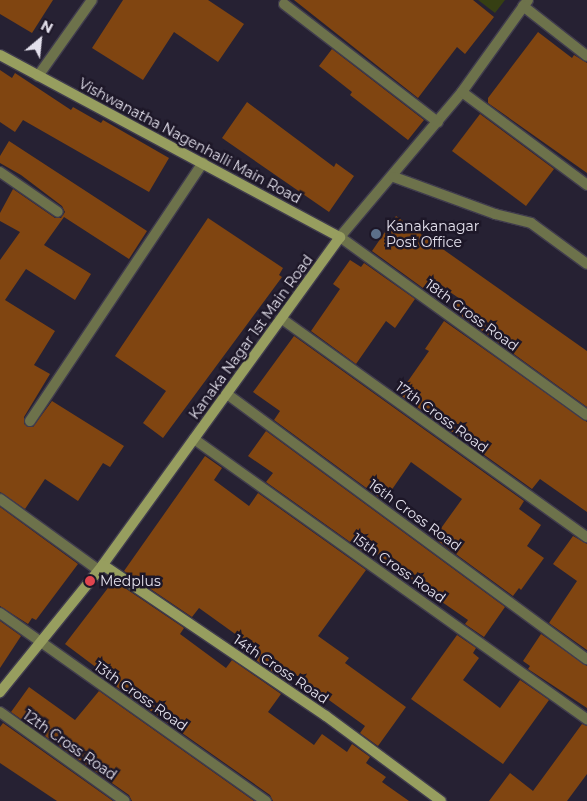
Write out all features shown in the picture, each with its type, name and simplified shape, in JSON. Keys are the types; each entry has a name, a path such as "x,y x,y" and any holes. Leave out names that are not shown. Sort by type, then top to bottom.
{"street":[{"path":"38,76 92,0"},
{"path":"526,3 587,56"},
{"name":"Kanaka Nagar 1st Main Road","path":"0,692 100,567 340,237 394,177 462,92 526,3"},
{"path":"284,4 438,122"},
{"name":"Vishwanatha Nagenhalli Main Road","path":"0,55 340,237"},
{"path":"462,92 587,185"},
{"path":"30,421 203,163"},
{"path":"0,172 58,212"},
{"path":"394,177 495,214 531,223 587,264"},
{"name":"18th Cross Road","path":"340,237 587,415"},
{"name":"17th Cross Road","path":"282,318 587,537"},
{"name":"16th Cross Road","path":"227,394 587,659"},
{"name":"15th Cross Road","path":"194,439 587,719"},
{"path":"0,499 100,567"},
{"name":"14th Cross Road","path":"100,567 326,716 441,801"},
{"name":"13th Cross Road","path":"0,613 266,801"},
{"name":"12th Cross Road","path":"0,712 125,801"}],"green space":[{"path":"478,0 505,0 495,13"}],"building":[{"path":"0,0 53,0 32,33 0,14"},
{"path":"123,0 208,0 244,24 218,62 174,32 143,80 92,48"},
{"path":"294,0 473,0 494,17 465,54 457,47 418,98"},
{"path":"538,32 572,58 574,55 587,63 587,173 488,103 488,98"},
{"path":"332,49 424,120 408,140 350,95 352,92 319,66"},
{"path":"0,70 12,78 15,73 71,110 73,107 101,123 103,120 169,158 149,192 23,120 15,132 0,122"},
{"path":"247,102 334,167 336,163 354,176 329,212 222,138"},
{"path":"480,114 554,169 526,206 452,151"},
{"path":"9,141 147,231 129,259 64,217 44,245 91,274 75,300 26,269 5,300 55,331 34,365 50,374 24,417 24,424 33,427 52,401 124,446 110,467 103,463 78,501 45,479 25,509 0,492 0,260 20,232 0,221 0,213 13,189 55,218 61,218 65,212 62,206 21,175 0,163 0,156"},
{"path":"396,216 587,351 587,407 452,309 460,299 430,278 423,288 372,251"},
{"path":"208,218 283,268 279,275 282,277 163,438 143,423 166,391 115,356"},
{"path":"350,260 361,267 364,263 415,299 395,328 386,321 356,364 311,331 340,289 333,284"},
{"path":"444,321 587,422 587,512 540,479 532,489 399,394 429,351 425,349"},
{"path":"294,336 524,501 519,509 541,525 527,546 544,558 521,590 519,588 513,596 434,538 462,499 411,462 384,501 274,420 280,411 253,392"},
{"path":"266,431 505,607 484,637 465,624 468,620 406,577 408,575 377,554 374,559 266,482 273,473 248,456"},
{"path":"205,456 222,468 214,480 249,506 258,493 366,570 318,636 349,658 345,663 406,707 378,746 360,733 365,726 294,677 289,683 240,649 245,641 199,608 192,617 124,571"},
{"path":"0,507 78,564 36,620 32,618 28,624 0,606"},
{"path":"573,536 587,544 587,650 549,623 577,581 553,564"},
{"path":"116,582 184,628 180,634 226,668 232,660 281,694 268,712 314,745 322,734 347,752 352,744 370,757 366,763 386,777 382,782 409,801 273,801 270,795 107,680 109,677 65,644 111,584 114,586"},
{"path":"0,621 21,636 0,668"},
{"path":"541,634 587,666 587,708 528,669 530,666 523,661"},
{"path":"457,635 476,648 473,653 479,658 463,680 500,708 520,680 549,700 503,764 411,699"},
{"path":"29,687 75,720 99,691 254,801 132,801 129,795 11,712"},
{"path":"3,723 113,801 57,801 0,763 0,727"},
{"path":"582,724 587,726 587,774 567,801 489,801 510,773 533,791"}],"place":[{"name":"Kanakanagar Post Office","path":"376,234"},
{"name":"Medplus","path":"90,581"}]}
